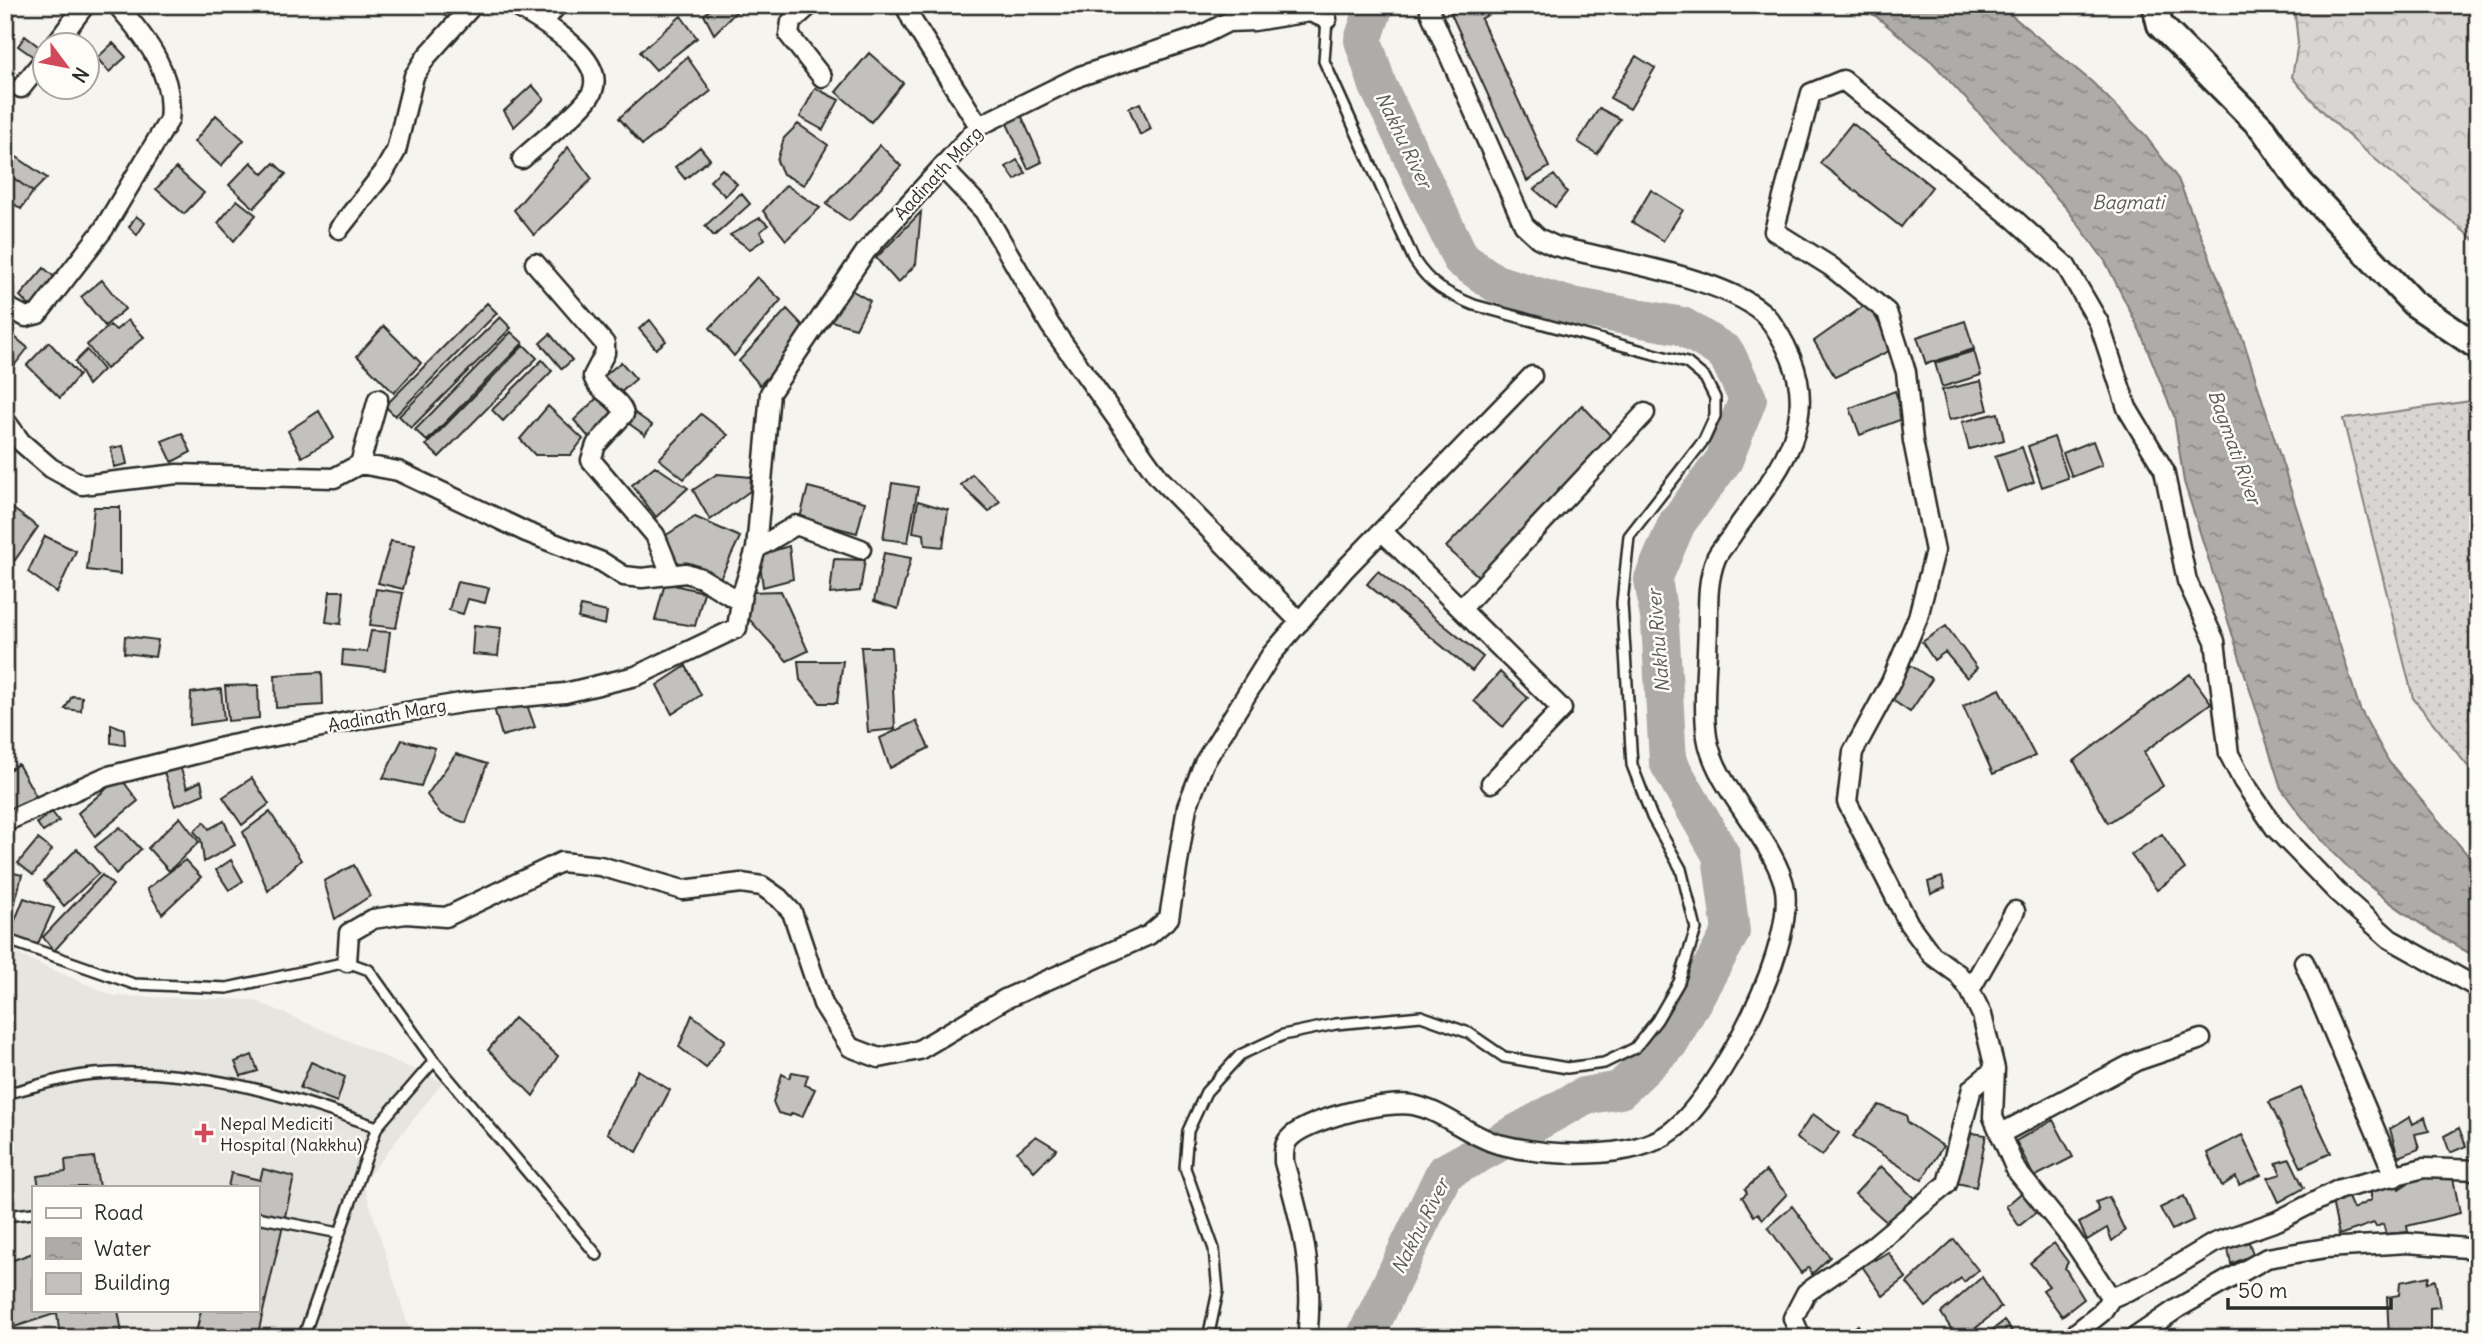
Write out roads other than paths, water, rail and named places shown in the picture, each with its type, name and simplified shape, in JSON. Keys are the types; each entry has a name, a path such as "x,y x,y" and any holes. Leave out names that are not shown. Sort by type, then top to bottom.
{"street":[{"path":"65,32 85,5"},
{"path":"5,306 26,317 38,314 103,230 169,120 172,100 149,41 117,5"},
{"path":"339,229 384,172 396,151 414,76 427,55 473,5"},
{"path":"514,5 579,51 593,68 596,82 589,96 522,159"},
{"path":"543,23 557,5"},
{"path":"810,5 791,22 789,35 822,77"},
{"path":"905,5 979,126"},
{"path":"1307,1338 1311,1304 1306,1236 1284,1162 1284,1150 1290,1137 1313,1123 1362,1109 1410,1104 1498,1143 1605,1156 1644,1146 1672,1131 1711,1082 1753,1011 1772,970 1783,929 1785,885 1766,842 1718,767 1707,738 1708,587 1717,556 1796,439 1803,395 1791,358 1763,313 1722,288 1555,246 1538,238 1524,225 1430,12 1432,5"},
{"path":"2155,5 2160,25 2263,129 2298,180 2413,303 2478,347"},
{"name":"Aadinath Marg","path":"5,822 105,777 231,745 467,702 565,692 636,676 737,628 741,598 756,549 770,393 866,251 979,126 1080,75 1196,38 1228,22 1254,21 1310,12 1327,19"},
{"path":"21,88 32,74"},
{"path":"2110,1298 2071,1238 2016,1170 1993,1117 1995,1069 1982,1015 1970,990 1958,974 1932,955 1909,924 1847,802 1853,752 1891,682 1918,617 1935,551 1913,441 1906,372 1887,312 1830,266 1774,231 1811,93 1843,79 2014,219 2066,266 2099,323 2127,408 2164,470 2188,581 2215,641 2229,754 2243,781 2275,828 2337,891 2390,939 2478,988"},
{"path":"942,167 984,211 1049,325 1159,478 1300,622"},
{"path":"536,262 605,344 605,353 593,376 595,383 623,406 624,414 596,445 591,460 655,535 671,573"},
{"path":"346,962 349,933 373,919 406,914 446,917 561,862 600,866 683,890 741,883 762,886 792,912 823,1004 850,1047 879,1058 919,1050 1004,999 1150,934 1169,918 1186,807 1204,763 1271,655 1381,531 1532,376"},
{"path":"360,464 378,399"},
{"path":"1461,609 1645,414"},
{"path":"5,420 21,442 51,468 82,485 177,474 334,478 360,464 398,471 526,531 602,562 624,576 642,578 671,573 701,578 741,598"},
{"path":"756,549 796,526 861,549"},
{"path":"1381,531 1562,709 1491,783"},
{"path":"1970,990 2015,911"},
{"path":"2304,962 2395,1177"},
{"path":"2000,1133 2139,1060 2201,1039"},
{"path":"1801,1338 1793,1318 1807,1293 1867,1251 1947,1184 1972,1088 1995,1069"},
{"path":"2074,1336 2101,1313 2110,1298 2150,1282 2232,1235 2277,1221 2340,1189 2370,1180 2395,1177 2424,1167 2478,1170"},
{"path":"2134,1338 2178,1308 2267,1258 2326,1248 2408,1243 2478,1249"}],"lane":[{"path":"1208,1338 1218,1291 1214,1250 1185,1168 1188,1131 1206,1092 1240,1055 1283,1035 1336,1024 1422,1016 1469,1033 1504,1057 1567,1068 1604,1063 1634,1048 1657,1020 1679,982 1696,929 1681,869 1652,817 1632,765 1622,603 1629,536 1704,440 1715,416 1715,398 1705,377 1687,363 1474,305 1444,293 1426,279 1414,260 1324,61 1327,19"},
{"path":"5,939 134,984 227,988 346,962 369,970 434,1061 597,1255"},
{"path":"303,1338 377,1126 434,1061"},
{"path":"5,1094 91,1074 141,1072 213,1078 278,1094 377,1126"},
{"path":"5,1216 32,1213"},
{"path":"259,1217 340,1234"}],"water":[{"name":"Bagmati","path":"1862,5 1999,5 2092,82 2143,133 2178,179 2244,342 2360,709 2389,762 2478,867 2478,958 2420,923 2369,885 2323,841 2281,788 2184,482 2174,416 2140,331 2105,261 2067,209 1932,62"}],"waterway":[{"name":"Nakhu River","path":"1365,1338 1444,1173 1584,1096 1620,1090 1670,1042 1731,932 1721,855 1668,762 1660,623 1653,579 1677,523 1724,460 1748,399 1726,353 1682,326 1566,305 1495,283 1461,259 1378,86 1363,40 1375,5"}],"place":[{"name":"Nepal Mediciti Hospital (Nakkhu)","path":"204,1133"}],"water label":[{"name":"Bagmati River","path":"2235,447"}]}
